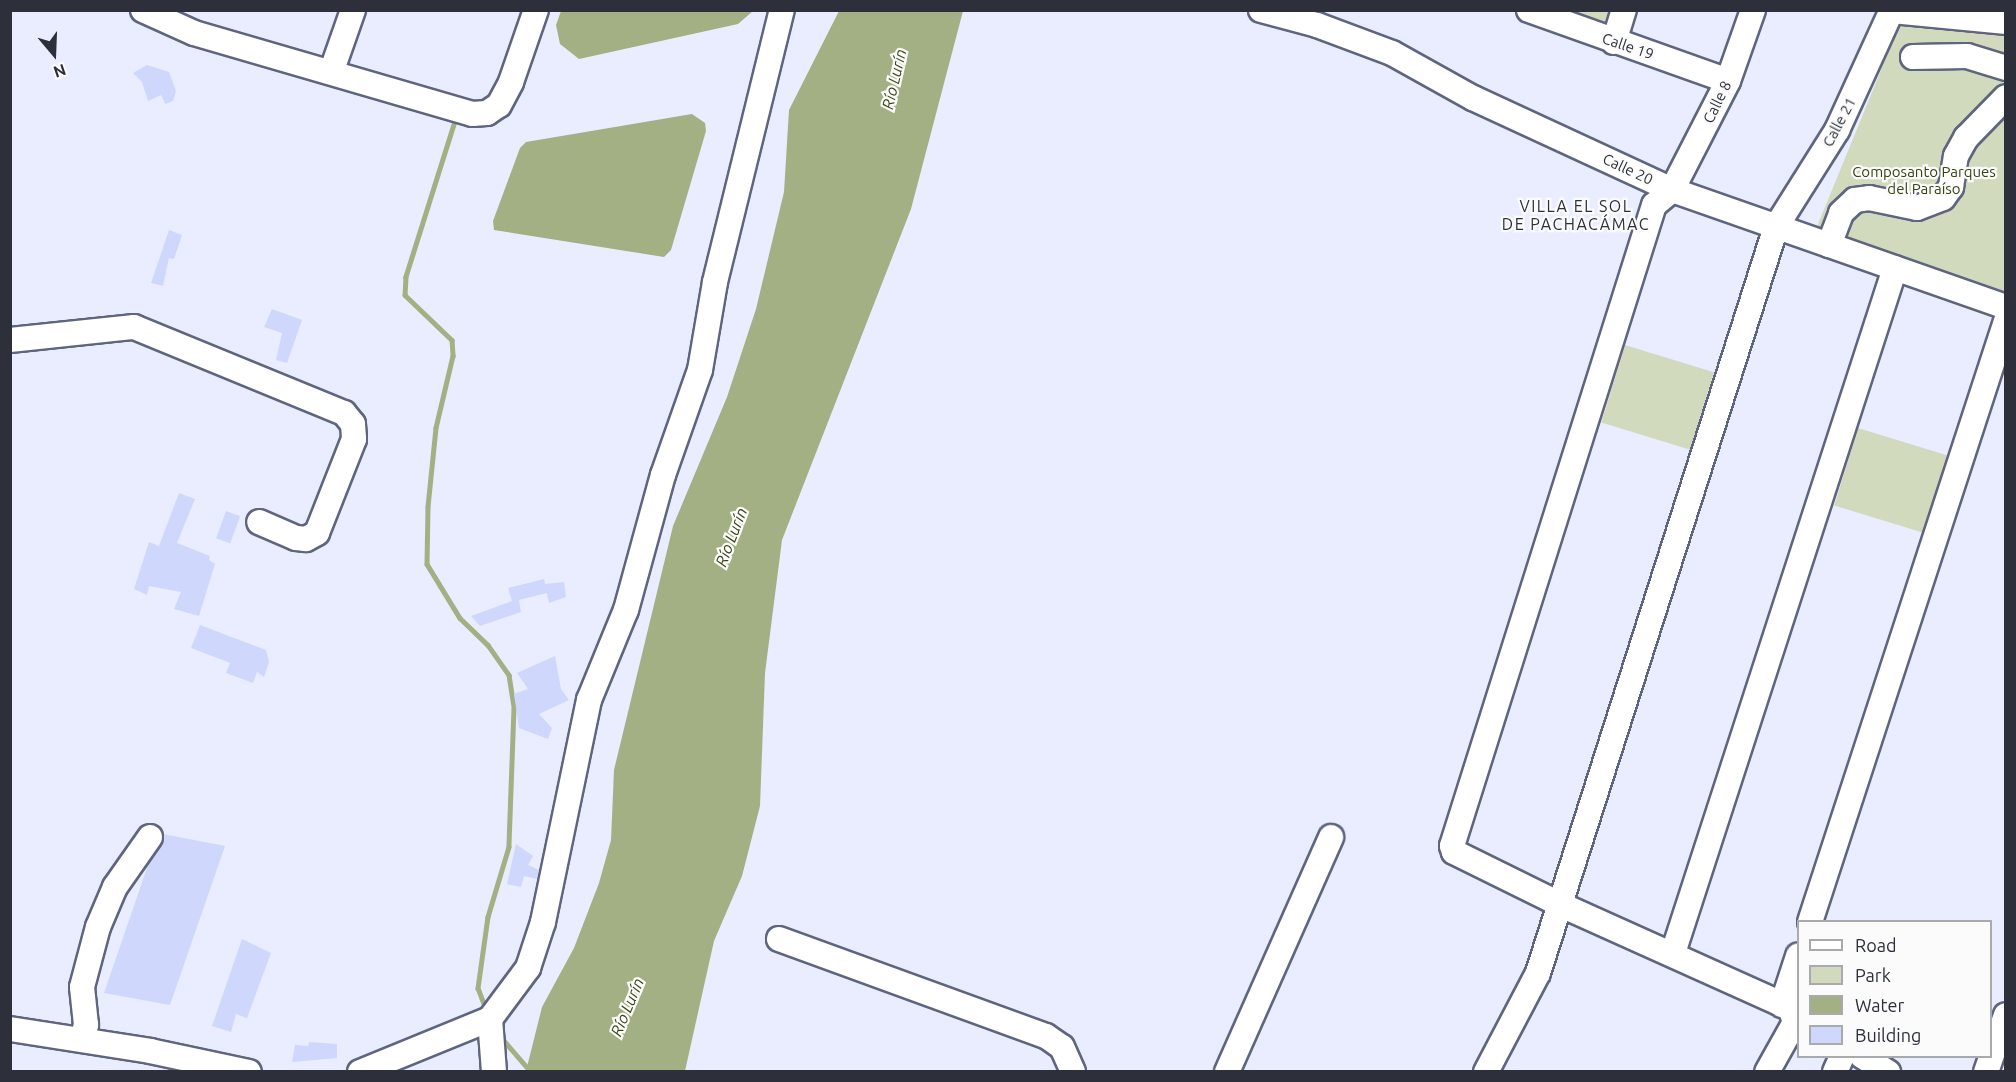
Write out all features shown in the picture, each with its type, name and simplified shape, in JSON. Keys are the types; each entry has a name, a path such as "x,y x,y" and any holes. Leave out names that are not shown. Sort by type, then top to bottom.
{"street":[{"path":"143,10 194,33 332,70 472,114 487,113 499,105 511,82 536,10"},
{"path":"332,70 353,10"},
{"path":"360,1071 490,1019 528,968 543,922 590,700 626,610 663,475 700,370 715,282 783,10"},
{"name":"Calle 20","path":"1261,10 1317,26 1392,54 1473,98 1672,190 2006,307"},
{"name":"Calle 19","path":"1529,10 1728,81"},
{"path":"1614,42 1624,10"},
{"name":"Calle 8","path":"1559,903 1454,852 1452,846 1654,205 1672,190 1728,81 1753,10"},
{"path":"1892,11 2006,22"},
{"name":"Calle 21","path":"1486,1071 1535,979 1776,226 1838,130 1892,11"},
{"path":"1913,57 1967,56 2006,68"},
{"path":"1828,245 1840,213 1855,200 1869,198 1917,208 1943,198 1951,187 1956,156 1966,138 2006,98"},
{"path":"1673,953 1895,268"},
{"path":"1810,920 2006,321"},
{"path":"10,340 134,327 344,413 353,424 354,439 317,533 306,539 296,538 259,522"},
{"path":"82,1040 86,1025 82,987 98,927 115,887 150,837"},
{"path":"1227,1071 1331,837"},
{"path":"1559,903 1673,953 1792,1017"},
{"path":"779,939 1046,1036 1062,1047 1072,1071"},
{"path":"1767,1071 1792,1017 1797,966"},
{"path":"1992,1054 2006,1015"},
{"path":"490,1019 494,1071"},
{"path":"10,1029 249,1071"},
{"path":"1865,1058 1888,1071"}],"green space":[{"path":"1561,11 1617,11 1613,22 1606,25"},
{"name":"Composanto Parques del Paraíso","path":"1902,19 2005,29 2005,297 1816,229"},
{"path":"1625,345 1714,372 1690,450 1601,422"},
{"path":"1858,428 1947,455 1923,533 1834,505"}],"water":[{"path":"561,10 753,11 738,24 579,59 560,44 556,25"},
{"name":"Río Lurín","path":"839,11 963,11 911,209 782,540 765,673 760,806 742,876 714,941 685,1071 526,1071 542,1007 574,948 599,883 611,840 614,770 673,526 727,397 756,309 784,192 789,110"},
{"path":"692,114 705,123 706,131 671,250 664,257 494,230 493,221 520,148 526,142"}],"building":[{"path":"147,65 169,72 176,91 173,101 165,104 161,95 148,101 142,82 133,73"},
{"path":"169,230 182,235 174,259 169,258 163,286 151,283"},
{"path":"272,309 302,320 287,363 276,360 282,333 264,327"},
{"path":"179,493 195,499 177,543 210,556 209,560 215,564 199,616 174,609 181,592 149,586 147,595 134,589 149,542 159,546"},
{"path":"226,511 240,516 230,543 216,538"},
{"path":"544,579 545,584 564,582 566,597 549,603 547,593 519,600 521,612 480,626 471,616 512,601 508,588"},
{"path":"200,625 266,650 269,662 264,677 257,672 253,683 226,673 230,663 191,648"},
{"path":"555,656 561,689 569,700 539,714 552,728 548,739 519,728 514,694 528,689 517,673"},
{"path":"163,834 225,846 170,1005 104,993 148,865 162,845"},
{"path":"516,844 533,856 528,865 539,870 537,879 524,876 521,887 507,884"},
{"path":"242,939 271,953 247,1018 236,1014 231,1032 212,1026"},
{"path":"309,1042 337,1044 337,1058 292,1062 295,1045 308,1046"}],"waterway":[{"path":"456,118 406,277 405,295 452,340 453,356 436,428 428,507 427,564 460,618 488,645 509,675 514,708 509,847 488,917 478,988 487,1012"},
{"path":"501,1037 531,1072"}],"district":[{"name":"VILLA EL SOL DE PACHACÁMAC","path":"1576,215"}]}
